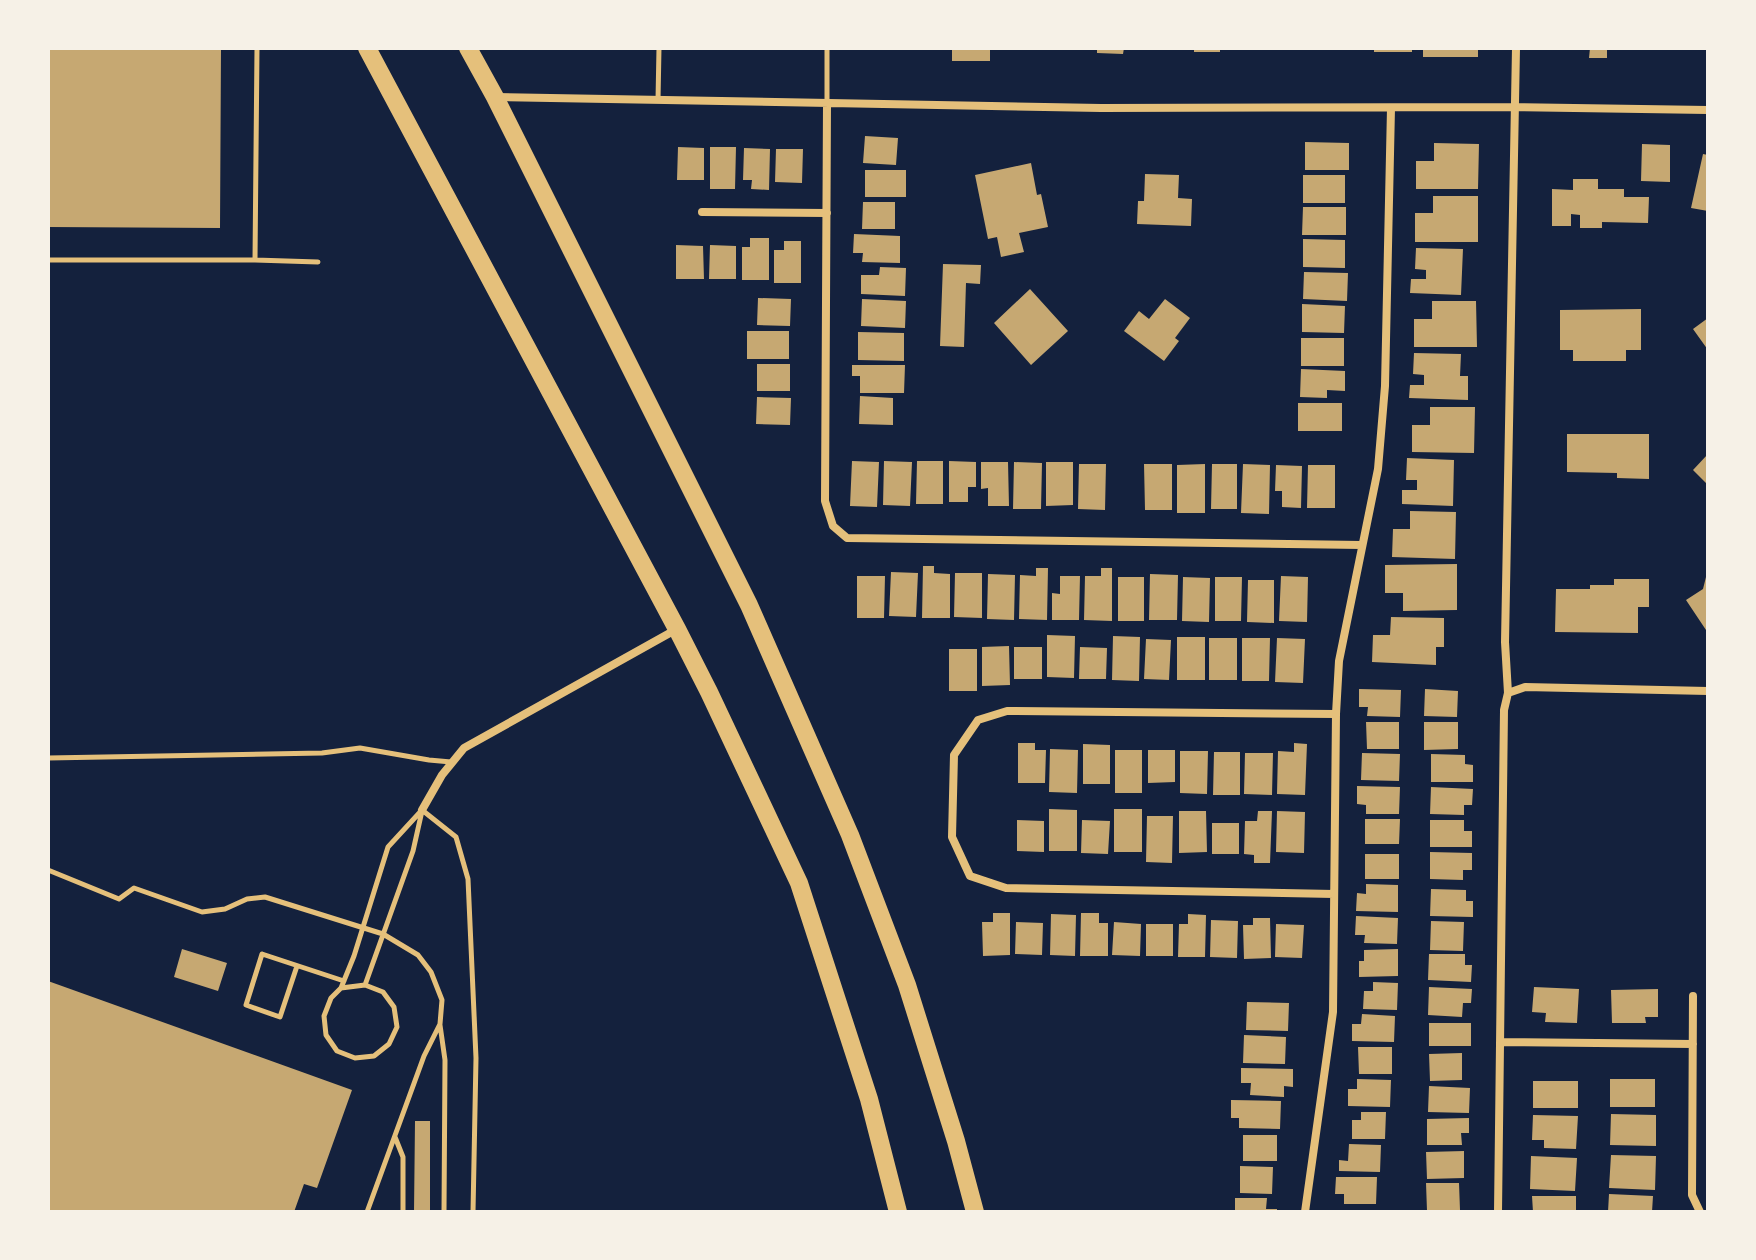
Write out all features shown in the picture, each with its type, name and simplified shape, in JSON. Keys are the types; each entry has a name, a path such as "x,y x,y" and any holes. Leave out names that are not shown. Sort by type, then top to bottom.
{"highway":[{"path":"367,48 677,629 799,883 869,1099 898,1212"},
{"path":"468,48 749,605 850,835 907,985 975,1212"}],"street":[{"path":"1498,1212 1516,48"},
{"path":"495,97 1101,108 1708,110"},
{"path":"827,104 825,501 833,526 847,538 1362,545"},
{"path":"1305,1212 1333,1012 1339,661 1378,469 1385,386 1391,108"},
{"path":"702,212 827,213"},
{"path":"422,810 442,775 464,748 677,629"},
{"path":"1508,693 1525,687 1708,691"},
{"path":"1334,894 1006,888 970,876 952,837 954,755 978,720 1007,711 1336,714"},
{"path":"1693,996 1692,1195 1700,1212"},
{"path":"1500,1042 1693,1044"}],"lane":[{"path":"255,260 257,48"},
{"path":"658,101 659,48"},
{"path":"827,48 827,104"},
{"path":"48,260 318,262"},
{"path":"48,758 322,753 360,748 452,762"},
{"path":"341,988 365,985 383,992 394,1007 397,1027 389,1044 374,1056 355,1058 337,1051 326,1035 324,1016 331,998 344,981 388,847 422,810"},
{"path":"365,985 413,851 422,810"},
{"path":"422,810 456,837 468,879 476,1058 473,1212"},
{"path":"48,870 119,899 134,888 202,912 225,909 247,899 265,897 383,934 418,955 431,972 442,1000 440,1024 445,1060 444,1212"},
{"path":"297,966 280,1017 246,1005 262,954 344,981"},
{"path":"367,1212 424,1056 440,1024"},
{"path":"395,1137 403,1157 403,1212"}],"building":[{"path":"48,48 221,48 220,228 48,227"},
{"path":"952,48 990,48 990,61 952,61"},
{"path":"1097,48 1124,48 1123,54 1097,53"},
{"path":"1194,48 1220,48 1220,52 1194,52"},
{"path":"1374,48 1412,48 1412,52 1374,52"},
{"path":"1423,48 1478,48 1478,57 1423,57"},
{"path":"1590,48 1607,48 1607,58 1589,58"},
{"path":"865,136 898,138 896,165 863,163"},
{"path":"1305,142 1349,143 1349,170 1305,170"},
{"path":"1434,143 1479,144 1478,189 1416,189 1416,161 1434,161"},
{"path":"1642,144 1670,145 1670,182 1641,181"},
{"path":"678,147 704,148 704,180 677,180"},
{"path":"710,147 736,147 735,189 710,189"},
{"path":"744,148 770,149 769,190 751,189 752,180 743,180"},
{"path":"776,149 803,149 802,183 775,182"},
{"path":"1703,154 1708,155 1708,211 1691,208"},
{"path":"1031,163 1037,195 1041,194 1048,227 1019,233 1024,252 1001,257 997,237 988,239 975,175"},
{"path":"865,170 906,170 906,197 865,197"},
{"path":"1145,174 1179,175 1178,198 1192,199 1191,226 1137,224 1138,201 1144,201"},
{"path":"1303,175 1345,175 1345,203 1303,203"},
{"path":"1573,179 1598,179 1598,189 1624,189 1624,197 1649,197 1648,223 1602,222 1602,228 1580,228 1580,215 1571,214 1571,226 1552,226 1552,189 1573,190"},
{"path":"1433,196 1478,196 1478,242 1415,242 1415,213 1433,213"},
{"path":"863,202 895,202 895,229 862,229"},
{"path":"1303,207 1346,207 1346,235 1302,235"},
{"path":"854,234 900,236 900,263 862,262 863,253 853,253"},
{"path":"750,238 769,238 769,280 742,280 742,247 750,247"},
{"path":"1303,239 1345,240 1345,268 1303,267"},
{"path":"784,241 801,241 801,283 774,283 774,250 784,250"},
{"path":"676,245 703,246 704,279 676,279"},
{"path":"710,245 736,246 736,279 709,279"},
{"path":"1416,248 1463,249 1461,295 1410,293 1411,279 1426,279 1426,270 1415,269"},
{"path":"943,264 981,265 980,284 966,283 964,347 940,346"},
{"path":"880,267 906,268 905,296 861,294 861,275 879,275"},
{"path":"1304,272 1348,273 1347,301 1303,299"},
{"path":"1030,289 1068,331 1031,365 994,323"},
{"path":"758,298 791,299 790,326 757,325"},
{"path":"862,299 906,301 905,328 861,326"},
{"path":"1165,299 1190,318 1175,338 1179,341 1164,361 1124,331 1139,311 1149,319"},
{"path":"1432,301 1476,301 1477,347 1414,347 1414,319 1432,319"},
{"path":"1302,304 1345,306 1344,333 1302,332"},
{"path":"1641,309 1641,350 1626,350 1626,361 1573,361 1573,350 1560,350 1560,310"},
{"path":"1708,318 1708,350 1693,329"},
{"path":"747,331 789,331 789,359 747,359"},
{"path":"858,332 904,333 904,361 858,360"},
{"path":"1301,338 1344,338 1344,366 1301,366"},
{"path":"1414,353 1461,354 1460,376 1468,376 1468,400 1409,398 1410,385 1424,385 1424,375 1413,374"},
{"path":"757,364 790,364 790,391 757,391"},
{"path":"852,365 905,365 904,393 860,393 860,376 852,376"},
{"path":"1301,369 1345,371 1345,391 1327,390 1327,398 1300,397"},
{"path":"860,396 893,398 893,425 859,424"},
{"path":"757,397 791,398 790,425 756,424"},
{"path":"1298,403 1342,403 1342,431 1298,431"},
{"path":"1430,407 1475,407 1474,453 1412,452 1412,425 1430,425"},
{"path":"1567,434 1649,434 1649,479 1617,478 1617,473 1567,472"},
{"path":"1708,454 1708,485 1693,470"},
{"path":"1407,458 1454,460 1453,506 1402,504 1402,490 1417,490 1417,480 1406,480"},
{"path":"852,461 879,462 877,507 850,506"},
{"path":"884,461 912,462 910,506 883,505"},
{"path":"917,461 943,461 943,504 916,504"},
{"path":"949,461 976,462 976,487 968,487 968,502 949,502"},
{"path":"981,462 1008,462 1009,506 988,506 988,488 981,489"},
{"path":"1014,462 1042,463 1041,509 1013,509"},
{"path":"1046,462 1073,462 1073,505 1046,506"},
{"path":"1079,464 1106,464 1105,510 1078,509"},
{"path":"1144,464 1172,464 1172,510 1145,510"},
{"path":"1205,464 1205,513 1177,513 1177,465"},
{"path":"1212,464 1237,464 1237,509 1211,509"},
{"path":"1243,464 1270,465 1269,514 1241,513"},
{"path":"1276,465 1302,466 1301,508 1282,507 1282,491 1275,491"},
{"path":"1308,465 1335,465 1335,508 1307,508"},
{"path":"1410,511 1456,512 1455,559 1392,557 1393,529 1410,529"},
{"path":"1457,564 1457,610 1403,611 1403,593 1385,593 1385,565"},
{"path":"923,566 934,566 934,573 950,574 950,618 922,618"},
{"path":"1036,568 1048,568 1047,620 1019,619 1020,575 1036,576"},
{"path":"1101,568 1112,568 1112,621 1084,620 1085,576 1101,576"},
{"path":"891,572 918,573 916,617 889,616"},
{"path":"955,573 982,573 982,618 954,617"},
{"path":"1707,573 1708,633 1686,600 1703,589"},
{"path":"988,574 1015,575 1014,620 987,619"},
{"path":"1150,574 1178,575 1177,620 1149,620"},
{"path":"857,576 885,576 884,618 857,618"},
{"path":"1060,576 1080,576 1079,620 1052,620 1052,593 1060,594"},
{"path":"1281,576 1308,577 1307,622 1279,621"},
{"path":"1118,577 1144,577 1144,621 1118,621"},
{"path":"1183,577 1210,578 1209,622 1182,621"},
{"path":"1215,577 1242,577 1241,621 1215,621"},
{"path":"1614,579 1649,579 1649,607 1638,607 1638,633 1555,632 1556,589 1614,585"},
{"path":"1248,580 1274,580 1274,623 1247,622"},
{"path":"1391,617 1444,618 1444,647 1436,647 1436,665 1372,662 1373,635 1390,635"},
{"path":"1047,635 1075,636 1074,678 1047,677"},
{"path":"1113,636 1140,637 1139,681 1112,680"},
{"path":"1177,637 1205,637 1205,680 1177,680"},
{"path":"1209,638 1237,638 1237,680 1209,680"},
{"path":"1242,638 1270,638 1269,681 1242,681"},
{"path":"1277,638 1305,639 1303,683 1275,682"},
{"path":"1146,639 1171,640 1169,680 1144,679"},
{"path":"1009,646 1010,685 982,686 982,647"},
{"path":"1014,647 1042,647 1042,679 1014,679"},
{"path":"1080,647 1107,648 1106,679 1079,679"},
{"path":"949,649 977,649 977,691 949,691"},
{"path":"1359,689 1401,690 1400,717 1367,716 1368,707 1359,707"},
{"path":"1425,689 1458,691 1457,717 1424,716"},
{"path":"1366,722 1399,722 1399,749 1367,749"},
{"path":"1424,722 1458,722 1458,749 1424,750"},
{"path":"1018,743 1035,743 1035,750 1046,750 1045,783 1018,783"},
{"path":"1294,743 1307,744 1305,795 1277,794 1278,751 1294,752"},
{"path":"1083,744 1110,745 1110,784 1083,784"},
{"path":"1050,749 1078,750 1077,793 1049,792"},
{"path":"1115,750 1142,750 1142,793 1115,793"},
{"path":"1148,750 1175,750 1175,782 1148,783"},
{"path":"1180,751 1208,751 1207,794 1180,793"},
{"path":"1214,752 1240,752 1240,795 1213,795"},
{"path":"1245,753 1273,753 1272,795 1244,794"},
{"path":"1362,753 1400,754 1399,781 1361,780"},
{"path":"1431,754 1465,755 1465,764 1473,765 1473,782 1431,782"},
{"path":"1357,786 1400,787 1399,814 1366,814 1366,805 1357,804"},
{"path":"1431,787 1473,789 1472,805 1464,805 1464,815 1430,814"},
{"path":"1049,809 1077,810 1077,851 1049,851"},
{"path":"1114,809 1142,809 1142,852 1114,852"},
{"path":"1179,811 1206,811 1207,852 1179,853"},
{"path":"1258,811 1272,811 1270,863 1254,863 1254,855 1244,854 1245,821 1257,821"},
{"path":"1277,811 1305,812 1304,853 1276,852"},
{"path":"1147,816 1173,816 1172,863 1146,862"},
{"path":"1365,819 1400,819 1399,844 1365,844"},
{"path":"1017,820 1044,821 1044,852 1017,851"},
{"path":"1082,820 1110,821 1108,854 1081,853"},
{"path":"1430,820 1464,820 1464,831 1472,831 1472,847 1430,847"},
{"path":"1212,823 1239,823 1239,854 1212,854"},
{"path":"1430,852 1472,853 1472,870 1463,870 1463,880 1430,879"},
{"path":"1365,854 1399,854 1399,879 1365,879"},
{"path":"1366,884 1398,885 1398,912 1356,911 1357,893 1366,894"},
{"path":"1431,889 1466,890 1466,901 1473,901 1473,917 1430,916"},
{"path":"993,913 1010,913 1010,955 983,956 982,922 993,922"},
{"path":"1081,913 1099,913 1099,923 1108,923 1108,956 1080,956"},
{"path":"1051,914 1076,915 1075,956 1050,955"},
{"path":"1188,914 1206,915 1205,957 1178,957 1179,924 1188,924"},
{"path":"1356,916 1398,918 1397,944 1364,943 1365,935 1355,935"},
{"path":"1253,918 1270,918 1271,958 1244,959 1243,925 1253,925"},
{"path":"1211,920 1238,921 1237,958 1210,957"},
{"path":"1431,921 1464,922 1463,951 1430,950"},
{"path":"1016,922 1043,923 1042,955 1015,954"},
{"path":"1114,922 1141,924 1140,956 1112,955"},
{"path":"1146,924 1173,924 1173,956 1146,956"},
{"path":"1276,924 1304,925 1302,958 1275,957"},
{"path":"182,949 227,963 218,991 174,977"},
{"path":"1398,949 1398,976 1359,977 1359,961 1364,961 1364,950"},
{"path":"1429,954 1465,954 1465,965 1472,965 1471,982 1428,980"},
{"path":"48,981 352,1090 317,1188 304,1184 294,1212 48,1212"},
{"path":"1373,982 1398,983 1397,1010 1363,1009 1364,991 1373,991"},
{"path":"1429,987 1472,989 1471,1003 1463,1003 1462,1017 1428,1015"},
{"path":"1534,987 1579,989 1577,1023 1545,1022 1546,1013 1532,1012"},
{"path":"1658,989 1658,1017 1645,1017 1646,1023 1612,1023 1611,990"},
{"path":"1247,1002 1289,1003 1288,1031 1246,1030"},
{"path":"1362,1014 1395,1016 1394,1042 1352,1041 1352,1024 1361,1024"},
{"path":"1429,1023 1471,1023 1471,1046 1429,1046"},
{"path":"1244,1035 1286,1037 1285,1064 1243,1063"},
{"path":"1358,1047 1392,1047 1392,1074 1359,1074"},
{"path":"1462,1053 1462,1080 1430,1081 1429,1054"},
{"path":"1241,1068 1293,1069 1293,1087 1284,1086 1284,1097 1250,1095 1251,1083 1241,1083"},
{"path":"1357,1079 1391,1080 1390,1107 1348,1106 1348,1089 1357,1089"},
{"path":"1610,1079 1655,1079 1655,1107 1610,1107"},
{"path":"1533,1081 1578,1081 1578,1108 1533,1108"},
{"path":"1429,1086 1470,1088 1469,1113 1428,1112"},
{"path":"1231,1100 1281,1101 1280,1129 1239,1128 1239,1118 1231,1118"},
{"path":"1361,1112 1386,1112 1385,1139 1352,1139 1352,1120 1361,1120"},
{"path":"1611,1114 1656,1115 1656,1146 1610,1145"},
{"path":"1533,1115 1578,1116 1576,1149 1544,1148 1544,1140 1532,1140"},
{"path":"1469,1118 1469,1133 1461,1133 1462,1145 1427,1145 1427,1119"},
{"path":"415,1121 430,1121 430,1212 414,1212"},
{"path":"1243,1135 1277,1135 1277,1161 1243,1161"},
{"path":"1349,1144 1381,1145 1380,1172 1339,1171 1339,1160 1348,1161"},
{"path":"1464,1151 1464,1178 1427,1179 1426,1152"},
{"path":"1611,1155 1656,1156 1655,1190 1609,1188"},
{"path":"1531,1156 1577,1158 1575,1191 1530,1189"},
{"path":"1240,1166 1273,1167 1272,1194 1240,1193"},
{"path":"1336,1177 1377,1177 1376,1204 1344,1204 1344,1194 1335,1194"},
{"path":"1426,1183 1459,1183 1460,1210 1427,1211"},
{"path":"1609,1194 1653,1196 1652,1212 1608,1212"},
{"path":"1532,1196 1576,1196 1576,1212 1533,1212"},
{"path":"1235,1198 1267,1198 1266,1209 1277,1209 1277,1212 1235,1212"}]}
